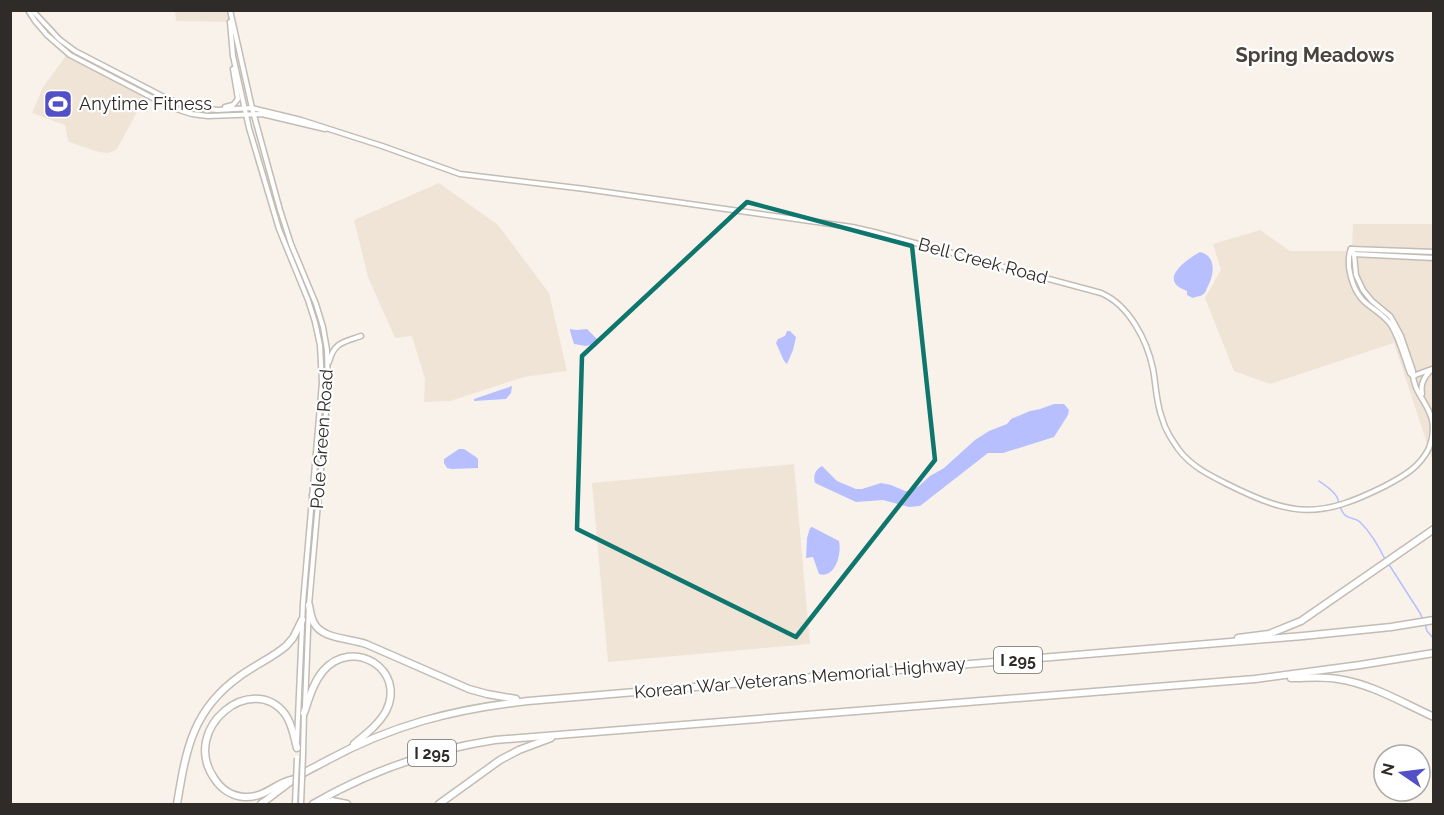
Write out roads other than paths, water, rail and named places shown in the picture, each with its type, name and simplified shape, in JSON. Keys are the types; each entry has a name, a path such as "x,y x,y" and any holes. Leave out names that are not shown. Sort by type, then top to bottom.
{"highway":[{"path":"1205,645 1269,634 1312,615 1434,529"},
{"path":"309,605 315,626 326,635 366,644 474,691 525,701"},
{"path":"177,804 186,751 204,712 230,683 286,646 302,620"},
{"name":"Korean War Veterans Memorial Highway","path":"261,804 295,779 348,749 397,728 443,714 483,706 1332,634 1434,620"},
{"name":"Korean War Veterans Memorial Highway","path":"313,804 371,775 407,761 439,751 495,740 1255,679 1432,653"},
{"path":"304,713 317,681 324,670 333,663 344,658 360,657 378,666 387,677 390,687 387,708 377,724 348,749"},
{"path":"1255,679 1312,677 1344,680 1372,689 1434,717"},
{"path":"295,779 284,781 258,795 245,797 233,794 220,786 212,776 207,764 205,747 211,726 224,711 239,702 258,700 273,704 285,713 297,748"},
{"path":"438,804 509,755 560,735"},
{"path":"322,804 332,801 347,804"}],"street":[{"name":"Bell Creek Road","path":"31,10 59,39 82,55 173,102 217,110 244,108 301,120 457,173 585,189 874,232 1101,293 1112,298 1122,307 1136,327 1152,366 1162,420 1175,444 1191,463 1212,476 1268,503 1297,510 1329,508 1354,501 1401,478 1422,459 1430,443 1433,427 1431,414 1416,386 1401,336 1394,321 1367,296 1355,272 1351,253"},
{"name":"Bell Creek Road","path":"31,10 35,21 47,35 70,55 161,103 180,111 203,116 246,115 253,111"},
{"name":"Pole Green Road","path":"231,13 233,56 244,108 275,216 310,305 322,362 302,620 295,804"},
{"name":"Pole Green Road","path":"231,13 253,111 286,229 318,310 325,340 328,372 309,605 301,804"},
{"path":"217,110 233,105 238,99 233,56"},
{"path":"1351,253 1434,252"},
{"name":"Bell Creek Road","path":"1351,253 1350,271 1355,288 1363,300 1382,315 1392,327 1410,373 1413,375"},
{"path":"1351,253 1434,258"},
{"path":"1358,280 1357,262 1364,255"},
{"path":"328,372 335,348 343,342 362,336"},
{"path":"1413,375 1433,369"},
{"path":"1424,400 1422,384 1426,375 1433,369"},
{"path":"318,504 312,495 315,492 321,466"}],"water":[{"path":"1200,252 1209,257 1213,271 1205,292 1193,298 1187,295 1187,291 1177,286 1174,279 1178,269"},
{"path":"570,329 587,329 600,342 586,346 574,344"},
{"path":"787,331 796,337 787,364 776,343 778,339 785,336"},
{"path":"512,386 511,393 506,399 474,401 474,399"},
{"path":"1054,404 1064,404 1069,410 1054,437 1003,453 988,453 920,506 909,507 883,500 856,502 815,483 815,473 822,466 837,481 856,489 881,483 910,491 944,468 975,440 989,431 1030,411"},
{"path":"459,449 464,449 478,459 478,468 447,468 444,459"},
{"path":"812,527 839,541 836,564 825,575 819,574 813,557 806,558 807,538"}],"waterway":[{"path":"1319,481 1335,494 1344,514 1359,521 1365,527 1385,559"},
{"path":"1388,563 1423,620"},
{"path":"1425,624 1427,631 1434,639"}],"place":[{"name":"Anytime Fitness","path":"58,104"}],"district":[{"name":"Spring Meadows","path":"1315,55"}]}
